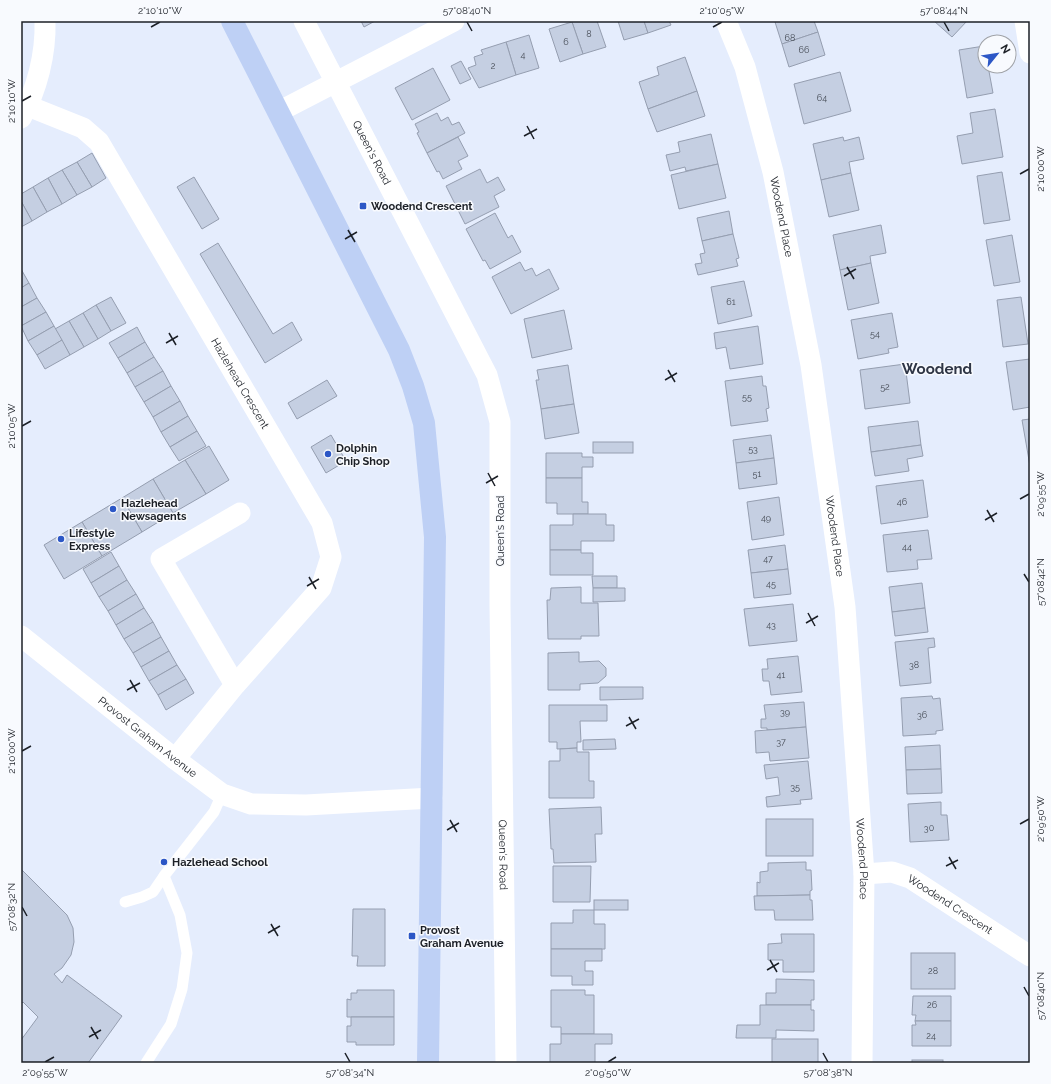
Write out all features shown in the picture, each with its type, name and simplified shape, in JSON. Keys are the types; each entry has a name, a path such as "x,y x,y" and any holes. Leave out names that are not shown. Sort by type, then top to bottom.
{"main road":[{"path":"232,21 399,350 413,386 424,423 435,536 428,1063"}],"street":[{"path":"24,112 39,72 46,36 45,21"},
{"name":"Queen's Road","path":"304,21 487,375 500,422 500,605 506,1063"},
{"path":"278,112 454,21"},
{"name":"Woodend Place","path":"726,21 745,67 773,172 811,365 845,608 864,874 862,1063"},
{"path":"1025,21 1030,53"},
{"name":"Hazlehead Crescent","path":"24,112 83,128 99,142 322,522 331,557 321,588 234,684 176,759"},
{"path":"234,684 161,559 240,513"},
{"name":"Provost Graham Avenue","path":"21,636 222,794 251,804 306,806 432,798"},
{"name":"Woodend Crescent","path":"864,874 892,872 910,878 1030,956"}],"lane":[{"path":"125,902 153,892 214,812 222,794"},
{"path":"146,1063 171,1024 182,989 187,953 180,915 164,876"}],"building":[{"path":"361,21 375,21 364,27"},
{"path":"597,21 606,47 583,54 572,22"},
{"path":"618,21 644,21 648,33 624,40"},
{"path":"644,21 669,21 671,25 648,33"},
{"path":"814,21 818,32 782,44 775,22"},
{"path":"934,21 967,21 952,37"},
{"path":"572,22 583,54 560,62 549,29"},
{"path":"818,32 825,55 789,67 782,44"},
{"path":"529,35 539,68 516,75 506,42"},
{"path":"506,42 516,75 479,88 468,68 476,65 474,57 483,54 481,50"},
{"path":"977,47 977,74 989,74 993,93 967,98 959,50"},
{"path":"685,57 697,91 648,109 639,82 659,75 657,67"},
{"path":"461,61 471,79 460,84 451,66"},
{"path":"433,68 450,100 412,120 395,88"},
{"path":"840,72 851,111 804,124 794,84"},
{"path":"697,91 705,116 657,132 648,109"},
{"path":"995,109 1003,157 962,164 957,136 973,133 970,113"},
{"path":"437,113 441,121 448,117 452,125 459,122 465,133 427,153 417,133 419,132 415,124"},
{"path":"711,134 718,164 686,171 685,167 670,171 666,155 680,152 678,142"},
{"path":"458,137 468,156 458,161 462,169 443,179 439,171 437,172 427,153"},
{"path":"843,137 844,141 859,137 864,159 849,162 851,173 821,180 813,144"},
{"path":"92,153 106,178 92,187 77,162"},
{"path":"77,162 92,187 77,195 62,170"},
{"path":"718,164 726,198 679,209 671,175"},
{"path":"480,169 487,183 498,177 505,190 494,196 499,207 465,224 446,186"},
{"path":"62,170 77,195 62,204 48,178"},
{"path":"1002,172 1010,220 984,224 977,176"},
{"path":"851,173 859,210 829,217 821,180"},
{"path":"194,177 219,219 202,229 177,187"},
{"path":"48,178 62,204 47,212 33,187"},
{"path":"33,187 47,212 32,221 21,201 21,194"},
{"path":"21,201 32,221 21,227"},
{"path":"729,211 733,234 702,241 697,218"},
{"path":"495,213 508,238 512,235 521,252 490,269 485,260 483,261 466,229"},
{"path":"881,225 886,253 870,256 871,263 840,270 833,235"},
{"path":"733,234 739,258 736,259 738,266 698,275 695,264 702,263 700,254 705,253 702,241"},
{"path":"1012,235 1020,282 994,286 986,240"},
{"path":"218,243 273,334 292,322 302,340 265,363 200,254"},
{"path":"520,262 525,271 532,268 536,276 549,269 559,289 511,314 492,277"},
{"path":"871,263 879,303 848,310 840,270"},
{"path":"21,269 29,283 21,288"},
{"path":"744,281 752,316 718,324 711,287"},
{"path":"29,283 37,298 21,307 21,288"},
{"path":"111,297 126,323 111,331 96,305"},
{"path":"1021,297 1028,344 1003,347 997,300"},
{"path":"37,298 46,312 21,326 21,307"},
{"path":"96,305 111,331 98,339 83,313"},
{"path":"564,310 572,349 532,358 524,319"},
{"path":"46,312 54,326 28,341 21,326"},
{"path":"83,313 98,339 84,347 69,321"},
{"path":"892,313 898,347 888,349 889,353 858,359 851,320"},
{"path":"69,321 84,347 70,355 55,329"},
{"path":"54,326 62,340 37,355 28,341"},
{"path":"758,326 763,364 730,369 726,347 716,349 714,333"},
{"path":"137,327 145,342 118,358 109,343"},
{"path":"62,340 70,355 45,369 37,355"},
{"path":"145,342 154,357 127,373 118,358"},
{"path":"154,357 163,371 135,387 127,373"},
{"path":"1030,359 1030,407 1013,410 1006,362"},
{"path":"905,364 910,403 865,409 860,370"},
{"path":"568,365 574,404 541,409 536,380 539,380 537,370"},
{"path":"163,371 171,386 144,402 135,387"},
{"path":"762,376 763,386 766,386 769,408 766,409 768,421 731,426 725,381"},
{"path":"327,380 337,396 297,419 288,403"},
{"path":"171,386 180,401 153,417 144,402"},
{"path":"180,401 188,416 161,432 153,417"},
{"path":"574,404 579,433 545,439 541,409"},
{"path":"188,416 197,431 170,447 161,432"},
{"path":"1030,419 1030,466 1022,420"},
{"path":"918,421 921,445 871,452 868,427"},
{"path":"197,431 206,446 179,461 170,447"},
{"name":"Dolphin Chip Shop","path":"331,435 346,461 326,473 311,447"},
{"path":"771,435 774,458 736,463 733,440"},
{"path":"593,442 633,442 633,453 593,453"},
{"path":"921,445 923,456 907,459 909,471 875,476 871,452"},
{"path":"209,446 229,480 206,494 185,460"},
{"path":"546,453 582,453 582,457 593,457 593,467 582,467 582,478 546,478"},
{"path":"774,458 777,484 739,489 736,463"},
{"path":"185,460 206,494 173,513 153,479"},
{"path":"546,478 582,478 582,502 588,502 588,514 557,514 557,503 546,503"},
{"path":"153,479 173,513 142,532 122,498"},
{"path":"923,480 928,517 881,524 876,486"},
{"path":"779,497 784,535 752,540 747,502"},
{"path":"122,498 142,532 102,556 82,522"},
{"path":"573,514 606,514 606,525 614,525 614,541 581,541 581,550 550,550 550,525 573,525"},
{"path":"82,522 102,556 64,579 44,545"},
{"path":"928,530 932,559 917,560 918,569 887,572 883,535"},
{"path":"785,545 788,569 751,573 748,550"},
{"path":"550,550 581,550 581,553 593,553 593,575 550,575"},
{"path":"111,552 119,566 91,583 83,569"},
{"path":"119,566 127,580 99,597 91,583"},
{"path":"788,569 791,594 754,598 751,573"},
{"path":"592,576 617,576 617,588 593,588"},
{"path":"127,580 136,594 108,611 99,597"},
{"path":"922,583 925,608 892,612 889,587"},
{"path":"581,587 581,603 598,603 599,636 581,636 581,639 548,639 547,600 550,600 551,588"},
{"path":"593,588 625,588 625,601 593,602"},
{"path":"136,594 144,608 116,625 108,611"},
{"path":"793,604 797,641 749,646 744,609"},
{"path":"144,608 153,622 124,639 116,625"},
{"path":"925,608 928,632 895,636 892,612"},
{"path":"153,622 161,637 133,653 124,639"},
{"path":"161,637 169,651 141,667 133,653"},
{"path":"934,638 935,647 928,648 931,683 900,686 895,642"},
{"path":"169,651 177,665 149,681 141,667"},
{"path":"579,652 579,662 599,661 606,668 606,676 598,683 580,684 580,690 548,690 548,653"},
{"path":"798,656 802,692 771,695 769,681 763,681 762,669 768,669 767,659"},
{"path":"177,665 186,679 158,695 149,681"},
{"path":"186,679 194,693 166,710 158,695"},
{"path":"600,687 643,687 643,699 600,700"},
{"path":"932,696 933,699 940,698 943,730 936,731 936,734 903,736 901,698"},
{"path":"804,702 806,727 767,730 767,728 761,728 761,719 766,719 764,705"},
{"path":"549,705 607,705 607,721 580,721 581,742 577,742 577,748 557,749 557,742 549,742"},
{"path":"806,727 809,758 770,761 769,752 756,753 755,731"},
{"path":"615,739 616,749 583,750 583,740"},
{"path":"940,745 941,769 906,770 905,747"},
{"path":"577,748 577,752 589,752 589,781 594,781 594,798 549,798 549,761 560,761 560,749"},
{"path":"808,761 812,799 800,800 801,804 767,807 766,797 780,795 778,777 766,779 764,765"},
{"path":"941,769 942,793 907,794 906,770"},
{"path":"941,802 941,815 947,815 949,840 910,842 908,804"},
{"path":"601,807 602,834 595,834 596,862 554,863 553,849 551,849 549,809"},
{"path":"766,819 813,819 813,856 766,856"},
{"path":"806,862 806,870 811,870 812,890 810,891 810,895 757,896 757,882 760,883 760,872 768,871 768,863"},
{"path":"553,866 591,866 590,902 553,902"},
{"path":"21,869 67,915 73,928 74,942 71,955 62,968 54,974 62,983 67,975 122,1016 88,1063 21,1062 21,1040 38,1017 23,1002 21,1004"},
{"path":"810,895 810,900 812,900 813,920 775,920 774,910 755,910 754,896"},
{"path":"594,900 628,900 628,910 594,910"},
{"path":"353,909 385,909 385,966 357,966 358,956 352,956"},
{"path":"573,910 594,910 594,924 605,924 605,949 551,949 551,923 573,923"},
{"path":"781,934 814,934 814,972 783,972 783,960 768,960 768,944 782,943"},
{"path":"551,949 602,949 602,961 585,961 585,971 593,971 593,985 572,985 572,976 551,976"},
{"path":"911,953 955,953 955,989 911,989"},
{"path":"776,979 814,980 814,1000 811,1000 811,1005 766,1005 766,993 776,993"},
{"path":"357,990 394,990 394,1017 347,1017 347,999 351,1000 351,993 357,993"},
{"path":"551,990 585,990 585,995 594,995 594,1034 561,1034 561,1027 551,1027"},
{"path":"913,996 951,996 951,1021 915,1021 916,1015 912,1015"},
{"path":"760,1005 811,1005 811,1010 814,1010 814,1031 776,1030 776,1038 736,1038 737,1025 760,1025"},
{"path":"351,1017 394,1017 394,1045 356,1045 356,1042 347,1042 347,1026 351,1026"},
{"path":"915,1021 951,1021 951,1046 912,1046 912,1025 916,1025"},
{"path":"561,1034 612,1034 612,1044 595,1044 595,1063 550,1063 550,1044 561,1044"},
{"path":"772,1039 818,1039 818,1063 772,1063"},
{"path":"912,1060 943,1060 943,1063 912,1063"}],"place":[{"name":"Woodend Crescent","path":"363,206"},
{"name":"Dolphin Chip Shop","path":"328,454"},
{"name":"Hazlehead Newsagents","path":"113,509"},
{"name":"Lifestyle Express","path":"61,539"},
{"name":"Hazlehead School","path":"164,862"},
{"name":"Provost Graham Avenue","path":"412,936"}],"district":[{"name":"Woodend","path":"937,369"}]}
